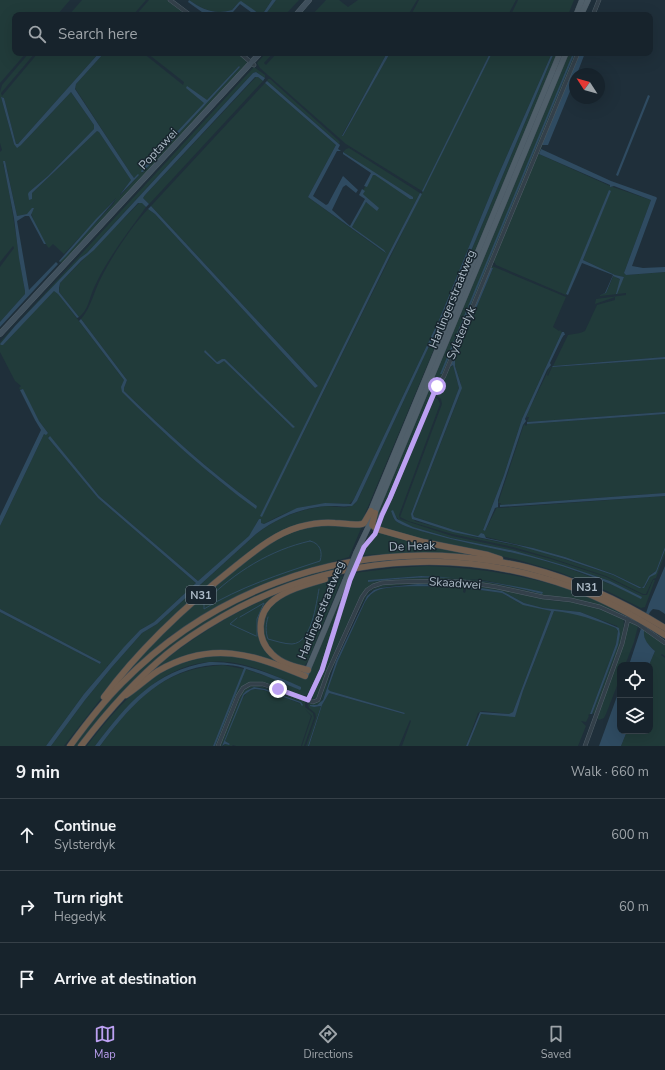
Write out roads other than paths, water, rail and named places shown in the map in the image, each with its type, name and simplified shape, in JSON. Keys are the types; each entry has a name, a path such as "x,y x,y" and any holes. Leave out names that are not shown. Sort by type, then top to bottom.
{"highway":[{"path":"373,512 372,525 377,529"},
{"name":"N31","path":"70,746 84,728 111,687 154,640 204,592 256,550 279,535 308,525 325,522 362,524 373,512"},
{"name":"N31","path":"377,529 423,542 488,555 529,568"},
{"name":"De Heak","path":"84,728 108,698 129,676 156,652 179,635 219,610 255,591 287,579 312,571 366,559 436,555 480,559 529,568 589,587 614,599 640,619"},
{"name":"De Heak","path":"119,700 137,681 168,653 201,629 247,603 286,587 338,571 400,562 433,562 495,567 543,578 586,593 619,608 647,623 665,635"},
{"name":"N31","path":"306,673 277,658 264,643 260,628 260,621 264,612 273,600 295,589 339,575 364,570 433,562"},
{"name":"De Heak","path":"647,623 665,628"},
{"name":"N31","path":"81,746 119,700 133,691 156,672 190,658 210,654 232,653 251,656 306,673"}],"main road":[{"path":"299,12 310,0"},
{"path":"577,12 582,0"},
{"path":"582,12 588,0"},
{"name":"Poptawei","path":"0,334 253,64 258,56"},
{"name":"Harlingerstraatweg","path":"306,673 359,553 373,512 559,56"},
{"name":"Harlingerstraatweg","path":"373,512 565,56"}],"street":[{"path":"170,0 186,12"},
{"path":"594,12 599,0"},
{"path":"244,56 253,64"},
{"name":"Sylsterdyk","path":"359,553 373,537 377,529 435,390 444,376 577,56"},
{"path":"218,746 238,696 247,686 254,683 263,684 308,700 322,670 347,580"},
{"name":"Skaadwei","path":"308,700 315,702 320,698 328,672 362,597 367,590 373,586 416,581 441,581 477,584 543,597 571,600 589,604 628,619 640,619"},
{"path":"585,746 622,644 628,619"},
{"path":"647,623 665,643"}],"water":[{"path":"189,0 204,9 215,12 202,12 188,2"},
{"path":"272,0 276,0 267,12 264,12"},
{"path":"241,1 257,12 251,12 240,4 233,12 220,12 232,10"},
{"path":"96,56 101,56 76,84 75,89 131,174 134,178 138,174 139,175 119,196 131,180 97,131 32,193 32,199 29,200 29,192 48,176 94,129 94,125 71,92 17,148 14,144 1,97 4,98 16,144 18,144"},
{"path":"385,56 388,56 343,136"},
{"path":"489,56 491,56 423,192 422,191"},
{"path":"551,56 553,56 440,325 357,501 352,506 327,506 307,509 272,523 256,534 157,624 142,633 85,700 51,746 46,746 84,694 124,647 140,630 154,622 196,583 98,498 48,438 50,436 99,496 198,581 249,536 259,519 261,519 261,523 264,524 297,508 325,503 351,504 439,320 497,178"},
{"path":"572,56 574,56 442,374 440,374"},
{"path":"579,56 584,56 579,68 574,68"},
{"path":"239,66 240,67 143,172 141,172 142,169 204,103 186,88 187,86 207,100"},
{"path":"256,72 265,78 263,81 258,77 255,77 145,195 143,198 149,204 146,207 142,203 138,203 94,250 60,283 59,292 79,317 77,318 54,291 3,345 1,345 0,344 15,326 80,258 87,253 253,73"},
{"path":"569,80 569,94 548,145 542,145"},
{"path":"267,81 340,145 338,149 341,151 337,151 313,196 326,205 328,204 343,176 358,190 356,193 346,185 343,187 332,210 350,226 365,199 359,195 362,189 365,191 363,194 379,208 377,211 366,202 352,227 386,253 308,197 336,145 265,83"},
{"path":"648,95 650,96 618,176 616,175"},
{"path":"541,149 611,181 656,197 657,198 632,266 643,268 665,267 665,272 626,275 624,273 651,200 614,186 610,187 610,185 539,154"},
{"path":"343,152 413,197 413,199 410,199 375,175 373,175 367,187 364,186 371,173 343,154"},
{"path":"3,161 5,161 17,216 27,214 32,208 34,208 31,215 46,244 44,244 29,216 25,216 17,221 29,290 56,262 58,264 0,327 0,322 25,294 14,218"},
{"path":"609,190 611,191 583,260 615,275 624,277 617,294 620,279 613,276 606,293 600,295 605,293 613,275 582,263 568,295 566,294"},
{"path":"420,193 422,194 262,517 260,516"},
{"path":"117,198 60,262 59,261 96,219"},
{"path":"151,206 318,386 315,388 155,214 148,209"},
{"path":"491,268 493,268 455,359 455,366 462,388 413,514 414,517 454,530 478,536 481,533 484,534 486,538 533,548 565,557 613,574 642,588 639,588 613,575 565,559 516,545 453,532 412,519 411,514 459,388 453,365 450,367"},
{"path":"81,319 127,380 124,391 189,451 257,506 256,509 187,453 122,392 121,387 124,380 79,321"},
{"path":"562,332 564,332 565,335 562,338 550,363 551,365 547,370 525,419 526,421 523,425 498,500 498,507 495,508 485,531 483,530 504,475 522,419"},
{"path":"205,350 217,362 225,359 295,427 293,428 224,361 217,364 204,352"},
{"path":"665,357 665,359 552,367 553,366"},
{"path":"23,389 39,421 48,433 46,435 44,434 0,526 0,516 41,430 20,390"},
{"path":"665,412 665,414 527,424 527,422"},
{"path":"665,493 665,496 500,507 500,505"},
{"path":"393,510 397,519 413,527 451,538 515,551 563,565 610,581 642,597 641,599 611,584 547,561 409,528 396,521 391,511"},
{"path":"665,547 656,574 650,577 644,588 642,588 649,576 656,571"},
{"path":"665,566 665,614 659,610 653,609 649,614 644,630 646,641 655,651 650,662 630,662 649,604"},
{"path":"421,576 463,579 418,578 368,582 368,580"},
{"path":"476,580 513,586 543,592 542,594"},
{"path":"418,584 449,585 449,587 392,587 372,593 365,602 338,661 328,689 330,691 405,713 404,714 329,693 322,705 308,746 321,706 314,707 310,705 317,705 323,700 336,661 367,596 374,590 380,588"},
{"path":"467,586 502,591 524,603 543,608 580,612 619,628 620,634 618,645 592,714 590,714 616,644 618,631 616,628 586,617 554,611 523,691 515,717 481,714 468,746 466,746 480,712 509,714 513,712 551,611 523,605 502,593 466,588"},
{"path":"0,609 101,662 100,664 0,612"},
{"path":"209,662 221,662 256,669 279,677 301,687 301,689 300,690 246,669 215,746 213,746 244,668 230,665 220,665 205,666 188,670 158,685 132,707 100,746 95,746 131,703 157,681 190,666"},
{"path":"254,687 265,689 301,702 303,705 302,706 300,703 264,690 251,690 244,695 225,741 230,744 225,744 222,746 243,694"},
{"path":"617,696 617,734 626,734 621,746 599,746"}],"waterway":[{"path":"310,541 320,548 320,561 275,576 232,594 204,609 204,603 217,590 241,572 267,556 310,541"},
{"path":"268,617 266,628 268,639 289,644 299,642 309,630 319,589"},
{"path":"240,617 264,603 257,619 257,636"},
{"path":"237,618 230,624 256,636"}]}
